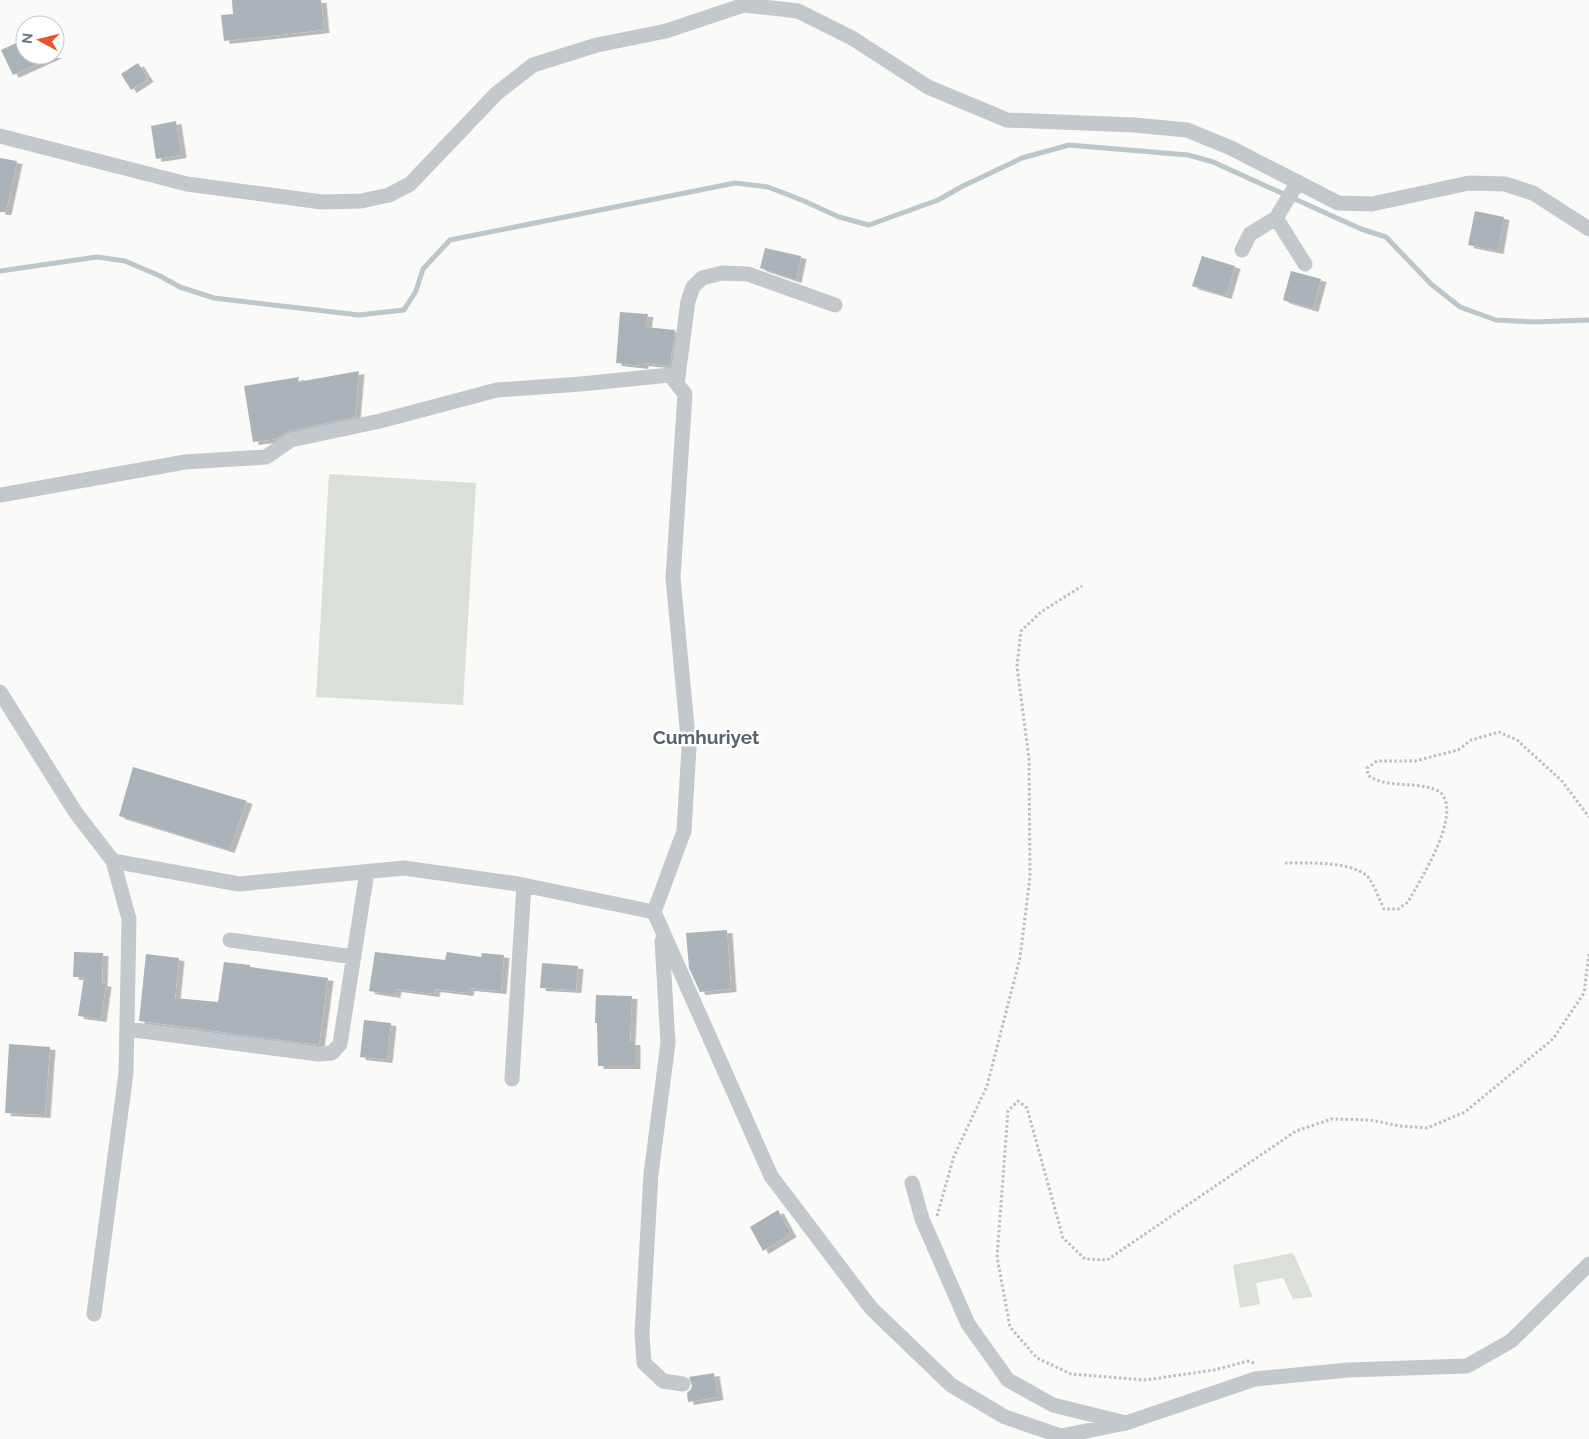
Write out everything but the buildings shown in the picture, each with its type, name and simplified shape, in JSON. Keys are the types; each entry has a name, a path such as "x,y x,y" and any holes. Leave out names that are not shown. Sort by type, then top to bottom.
{"street":[{"path":"0,136 188,184 322,202 361,201 389,195 410,184 497,93 533,65 597,45 666,31 744,6 798,11 852,38 928,87 1007,120 1134,125 1187,130 1231,148 1338,202 1372,204 1468,183 1506,184 1533,193 1589,229"},
{"path":"1242,250 1250,234 1276,218 1298,182"},
{"path":"1276,218 1305,264"},
{"path":"677,384 688,301 693,287 702,278 722,273 748,274 835,305"},
{"path":"0,495 185,462 266,457 290,440 380,421 497,390 670,375 685,394 673,578 689,748 684,832 654,912 771,1176 871,1308 951,1384 1005,1417 1061,1436 1126,1423 1256,1379 1348,1370 1467,1366 1512,1341 1589,1264"},
{"path":"0,692 76,814 113,861 130,919 126,1073 94,1314"},
{"path":"113,861 239,884 404,868 524,885 654,912"},
{"path":"127,1029 318,1054 332,1053 340,1044 368,872"},
{"path":"512,1079 524,885"},
{"path":"661,929 668,1043 651,1174 642,1334 644,1363 663,1381 683,1384"},
{"path":"230,940 354,957"},
{"path":"912,1182 922,1219 968,1324 1008,1380 1053,1405 1126,1423"}],"path":[{"path":"932,1241 939,1205 954,1156 987,1086 1020,958 1030,877 1028,759 1017,666 1021,631 1041,612 1082,586"},
{"path":"1285,863 1324,864 1352,868 1368,875 1384,909 1398,909 1408,902 1443,834 1447,808 1445,799 1439,792 1425,786 1385,782 1371,778 1368,775 1368,768 1377,761 1415,761 1458,750 1471,740 1499,732 1517,740 1562,781 1589,817"},
{"path":"1256,1364 1248,1361 1214,1370 1145,1380 1071,1374 1037,1358 1010,1327 997,1257 1008,1112 1018,1101 1027,1108 1063,1238 1085,1258 1107,1260 1296,1131 1332,1119 1370,1120 1400,1126 1427,1128 1465,1112 1553,1039 1584,993 1589,953"}],"shaded area":[{"path":"329,474 476,483 463,705 316,697"},
{"path":"1293,1253 1313,1297 1293,1299 1283,1278 1256,1283 1260,1304 1240,1308 1233,1265"}],"waterway":[{"path":"0,271 97,257 125,261 180,287 214,298 359,315 404,310 416,291 423,269 450,240 735,183 768,187 839,217 869,225 938,200 1022,158 1069,145 1188,155 1213,162 1361,229 1386,237 1431,284 1460,307 1496,320 1535,322 1589,320"}],"district":[{"name":"Cumhuriyet","path":"706,737"}]}
